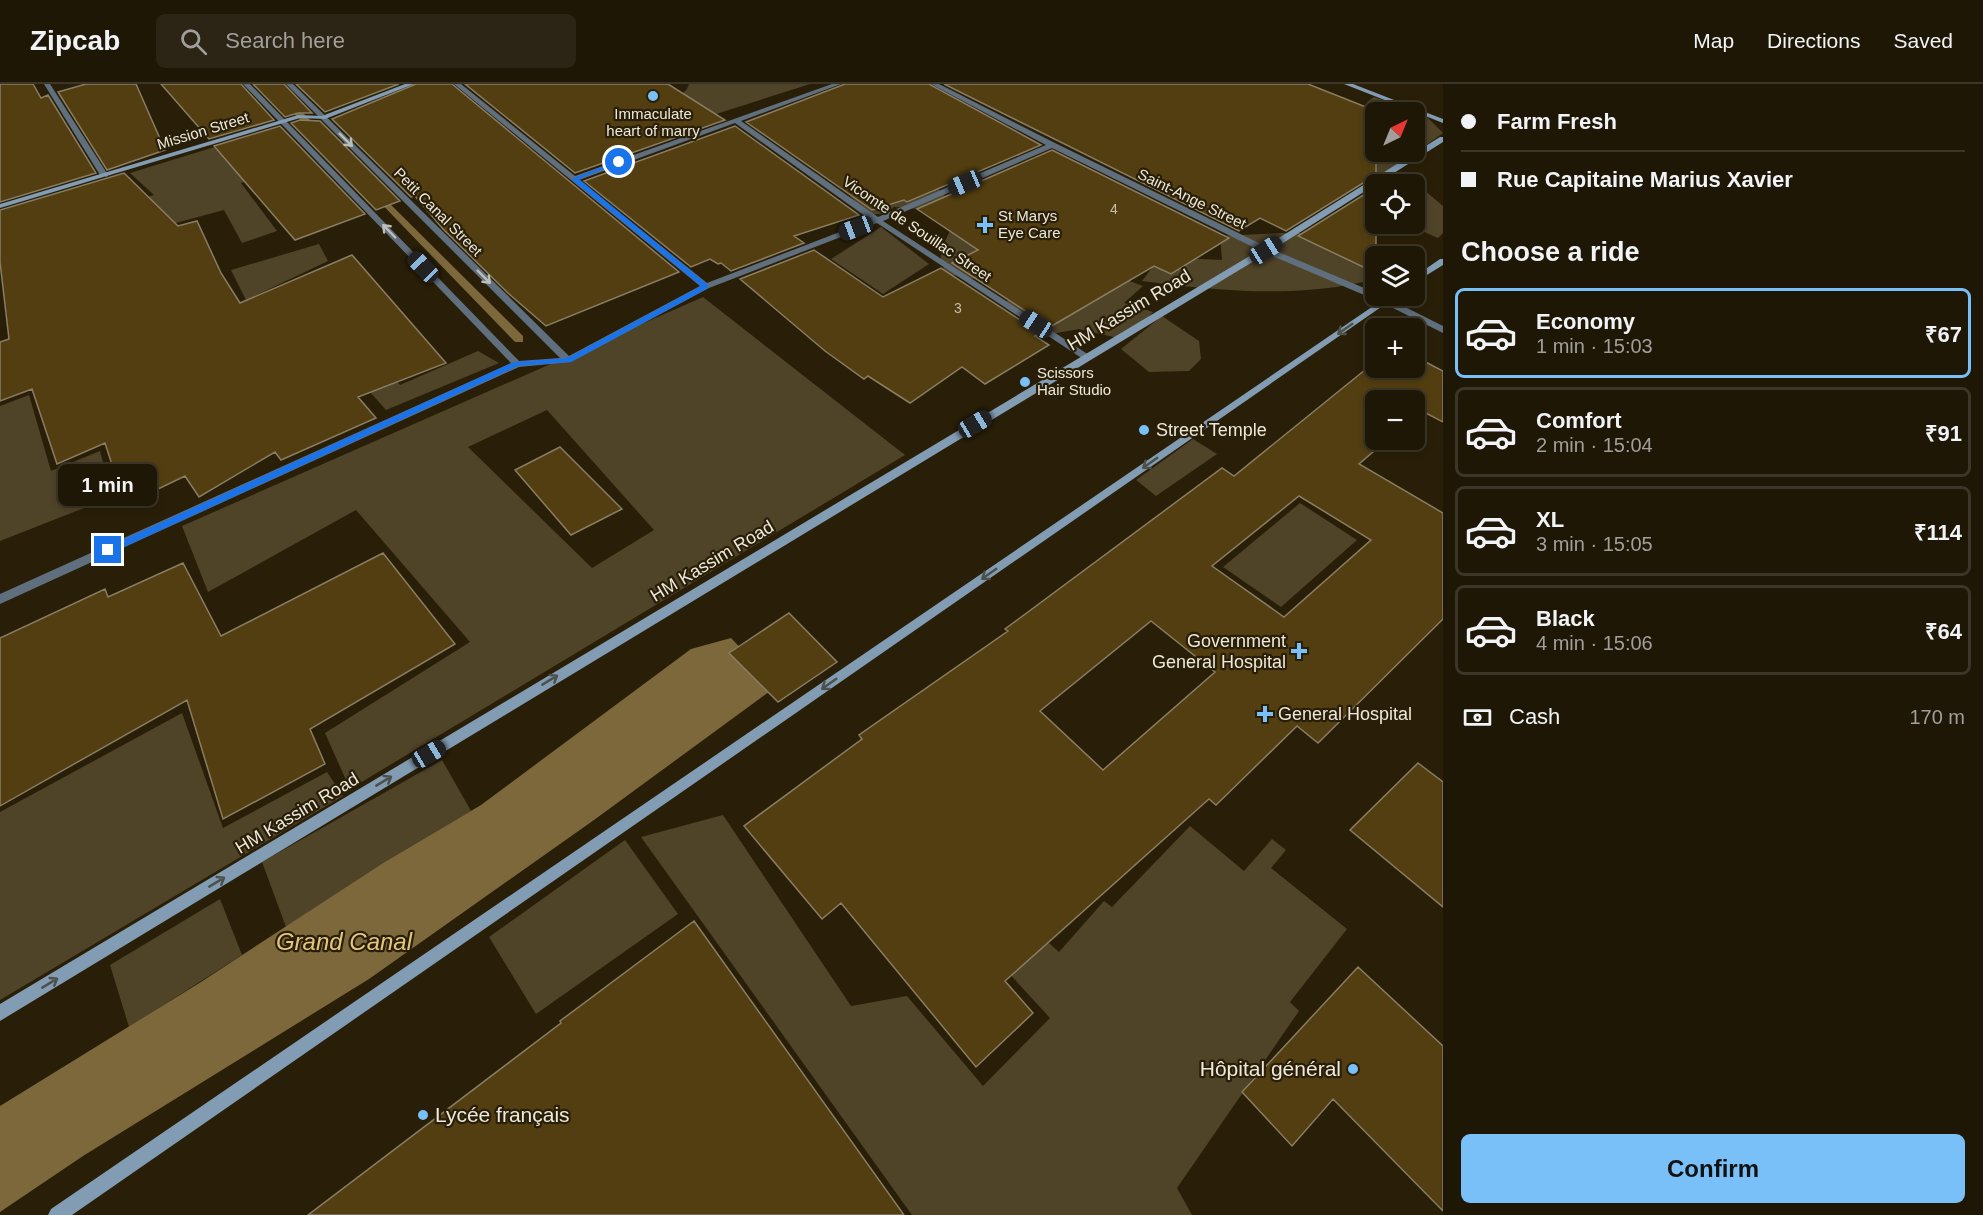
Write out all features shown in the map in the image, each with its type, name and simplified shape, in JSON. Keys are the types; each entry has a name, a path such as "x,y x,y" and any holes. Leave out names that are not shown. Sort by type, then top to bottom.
{"street":[{"path":"47,84 104,175"},
{"path":"246,84 517,364"},
{"name":"Petit Canal Street","path":"290,84 568,360"},
{"name":"Mission Street","path":"0,206 300,116 323,118 411,84"},
{"path":"457,84 706,286"},
{"path":"574,179 838,84"},
{"name":"Saint-Ange Street","path":"934,84 1266,250 1365,288"},
{"path":"1347,84 1443,121"},
{"name":"Vicomte de Souillac Street","path":"735,120 878,220 1086,357"},
{"name":"HM Kassim Road","path":"0,1013 1266,250 1443,139"},
{"path":"0,599 517,364 568,360 706,286 878,220 1052,145"},
{"path":"1425,273 1443,261"},
{"path":"57,1215 1378,306"},
{"name":"Saint-Ange Street","path":"1403,306 1443,330"}],"shaded area":[{"path":"689,84 810,84 710,116 674,102"},
{"path":"1374,97 1389,102 1367,102"},
{"path":"1425,115 1443,133 1425,146"},
{"path":"273,129 306,161 241,183 277,231 242,243 224,210 146,231 121,205 154,195 130,173"},
{"path":"1365,160 1403,162 1387,174 1365,174 1365,181 1328,189"},
{"path":"853,181 936,187 944,194 946,204 934,210 894,207 884,214 868,214 850,196"},
{"path":"1425,191 1443,206 1443,233 1438,238 1425,232"},
{"path":"881,227 929,264 883,294 831,259"},
{"path":"971,228 1006,277 976,279 946,274 941,252 950,231"},
{"path":"1312,233 1365,262 1365,281 1318,289 1259,291 1200,288 1142,281 1160,257 1222,260 1220,236"},
{"path":"319,244 328,261 246,300 231,270"},
{"path":"1105,272 1143,286 1124,303 1153,312 1118,338 1079,329 1051,334 1006,304 1011,292"},
{"path":"703,297 905,455 350,789 325,733 470,642 356,510 208,592 182,526","holes":["547,410 654,530 592,568 468,447"]},
{"path":"336,311 400,385 478,351 499,363 386,410 308,322"},
{"path":"1162,316 1199,341 1201,359 1189,371 1149,372 1121,349"},
{"path":"29,395 51,471 100,451 112,497 0,541 0,406"},
{"path":"1193,439 1217,454 1156,496 1136,480"},
{"path":"1300,503 1357,540 1281,607 1223,567"},
{"path":"182,713 223,828 327,772 343,796 0,1000 0,812"},
{"path":"442,760 471,811 383,863 286,927 262,862"},
{"path":"723,815 851,1006 907,996 983,1086 1050,1018 973,934 1018,915 1059,952 1104,901 1112,907 1190,826 1244,871 1272,839 1286,850 1271,868 1347,929 1290,1002 1299,1011 1177,1188 1192,1215 912,1215 641,837"},
{"path":"625,840 678,914 536,1014 489,937"},
{"path":"220,899 242,955 129,1027 110,965"}],"water":[{"name":"Grand Canal","path":"731,638 777,686 594,820 369,979 83,1156 0,1212 0,1106 201,982 383,863 481,805 691,649"}],"building":[{"path":"0,84 33,84 41,98 48,95 96,173 0,202"},
{"path":"86,84 136,84 165,150 107,170 58,92"},
{"path":"161,84 241,84 274,120 209,139"},
{"path":"253,84 284,84 312,113 298,113 285,117"},
{"path":"296,84 399,84 325,112"},
{"path":"416,84 452,84 679,272 546,326 509,294 443,229 415,196 411,197 332,119"},
{"path":"465,84 668,84 725,120 575,173"},
{"path":"845,84 929,84 1041,145 907,202 904,200 872,210 746,122"},
{"path":"944,84 1308,84 1365,107 1365,162 1376,162 1376,174 1365,174 1365,182 1286,231 1260,218 1239,231"},
{"path":"300,120 320,121 400,201 376,210 291,123"},
{"path":"280,126 365,214 295,240 214,146"},
{"path":"735,126 859,215 794,236 804,243 731,271 721,263 718,264 710,259 691,267 584,181"},
{"path":"1052,150 1229,238 1171,274 1154,266 1050,327 952,263 978,250 917,209"},
{"path":"124,173 178,226 197,221 221,273 240,303 352,255 446,363 358,397 376,418 281,460 275,452 199,497 185,476 125,505 105,443 57,464 32,389 0,401 0,342 9,339 0,262 0,210"},
{"path":"1365,194 1365,234 1376,234 1376,246 1365,246 1365,268 1298,236"},
{"path":"814,250 883,297 941,268 1040,333 1035,336 1049,345 985,384 962,367 910,403 868,376 864,379 825,351 740,279"},
{"path":"1425,362 1443,371 1443,422 1425,413 1425,390 1365,390 1365,450 1375,450 1359,464 1443,513 1443,619 1318,743 1297,726 1216,805 1209,799 1005,981 1033,1013 976,1067 841,903 822,919 744,826 862,739 859,735 1008,631 1005,629 1222,468 1234,476 1365,370 1365,378 1425,378","holes":["1299,496 1371,540 1284,617 1212,566","1151,621 1215,672 1103,770 1040,711"]},
{"path":"560,447 622,509 571,535 515,470"},
{"path":"383,553 455,644 310,729 325,764 223,819 187,700 0,806 0,638 105,589 108,597 183,563 221,636"},
{"path":"789,613 837,662 778,702 729,653"},
{"path":"1418,763 1443,782 1443,907 1350,830"},
{"path":"694,921 904,1215 308,1215 561,1023 560,1021"},
{"name":"Hôpital général","path":"1358,967 1443,1046 1443,1211 1333,1099 1292,1146 1242,1092"}],"waterway":[{"path":"269,84 320,135"},
{"path":"374,191 519,339"}],"place":[{"name":"Immaculate heart of marry","path":"653,96"},
{"name":"St Marys Eye Care","path":"985,225"},
{"name":"Scissors Hair Studio","path":"1025,382"},
{"name":"Street Temple","path":"1144,430"},
{"name":"Government General Hospital","path":"1299,651"},
{"name":"General Hospital","path":"1265,714"},
{"name":"Hôpital général","path":"1353,1069"},
{"name":"Lycée français","path":"423,1115"}],"route":[{"path":"108,550 517,364 568,360 706,286 574,179 619,162"}]}
